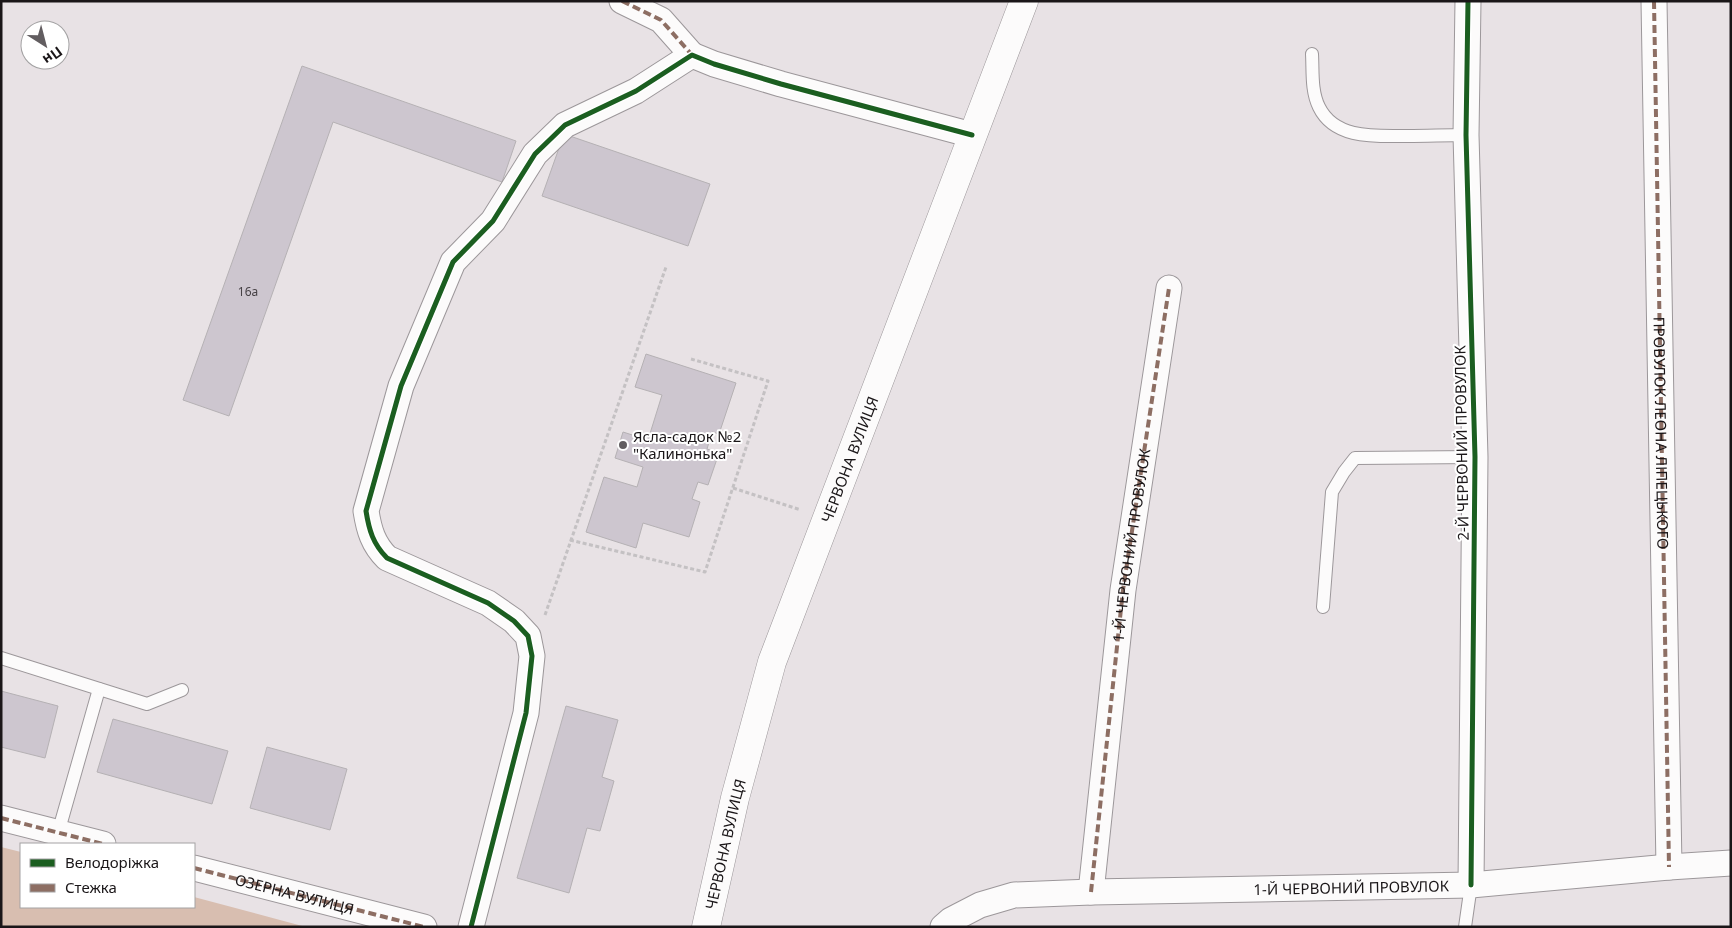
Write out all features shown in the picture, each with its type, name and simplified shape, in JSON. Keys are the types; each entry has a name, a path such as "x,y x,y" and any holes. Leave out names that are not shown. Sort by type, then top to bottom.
{"main road":[{"name":"ЧЕРВОНА ВУЛИЦЯ","path":"706,927 735,798 772,662 1024,1"}],"street":[{"path":"622,1 661,20 692,55 714,64 781,84 972,135"},
{"name":"2-Й ЧЕРВОНИЙ ПРОВУЛОК","path":"1468,1 1466,135 1475,457 1472,885"},
{"name":"ПРОВУЛОК ЛЕОНА ЛІПЕЦЬКОГО","path":"1654,1 1669,867"},
{"path":"471,927 526,713 532,656 528,636 514,621 488,603 387,558 377,548 370,532 366,511 401,386 453,262 493,221 535,154 565,125 636,91 692,55"},
{"name":"1-Й ЧЕРВОНИЙ ПРОВУЛОК","path":"1091,892 1123,590 1169,288"},
{"path":"1,818 99,843"},
{"name":"1-Й ЧЕРВОНИЙ ПРОВУЛОК","path":"943,927 951,920 980,905 1014,895 1472,885 1731,862"},
{"name":"ОЗЕРНА ВУЛИЦЯ","path":"195,868 424,927"}],"lane":[{"path":"1312,54 1314,95 1327,119 1344,130 1367,136 1466,135"},
{"path":"1323,607 1332,492 1355,458 1475,457"},
{"path":"1,658 147,704 182,690"},
{"path":"58,833 99,689"},
{"path":"1465,927 1472,885"}],"path":[{"path":"532,656 570,540 666,267"},
{"path":"570,540 705,572 768,381 691,359"},
{"path":"733,488 807,512"}],"shaded area":[{"path":"1,847 20,852 20,908 195,908 195,897 306,927 1,927"}],"building":[{"path":"302,66 516,141 502,182 333,122 229,416 183,400"},
{"path":"564,134 710,184 688,246 542,196"},
{"path":"646,354 736,383 719,434 712,432 707,449 719,453 708,485 698,482 692,499 700,502 689,537 643,523 636,548 586,532 604,477 637,487 643,467 615,458 623,432 648,440 662,395 635,387"},
{"path":"1,691 58,706 45,758 1,747"},
{"path":"566,706 618,720 602,777 614,781 600,831 587,828 569,893 517,878"},
{"path":"113,719 228,751 212,804 97,772"},
{"path":"267,747 347,769 330,830 250,808"}],"marked path":[{"path":"622,1 661,20 692,55"},
{"path":"1654,1 1669,867"},
{"path":"1091,892 1123,590 1169,288"},
{"path":"1,818 99,843"},
{"path":"195,868 424,927"}],"cycle path":[{"path":"1468,1 1466,135 1475,457 1471,885"},
{"path":"471,927 526,713 532,656 528,636 514,621 488,603 387,558 372,536 366,511 401,386 453,262 493,221 535,154 565,125 636,91 692,55 714,64 781,84 972,135"}],"place":[{"name":"Ясла-садок №2 \"Калинонька\"","path":"623,445"}]}
